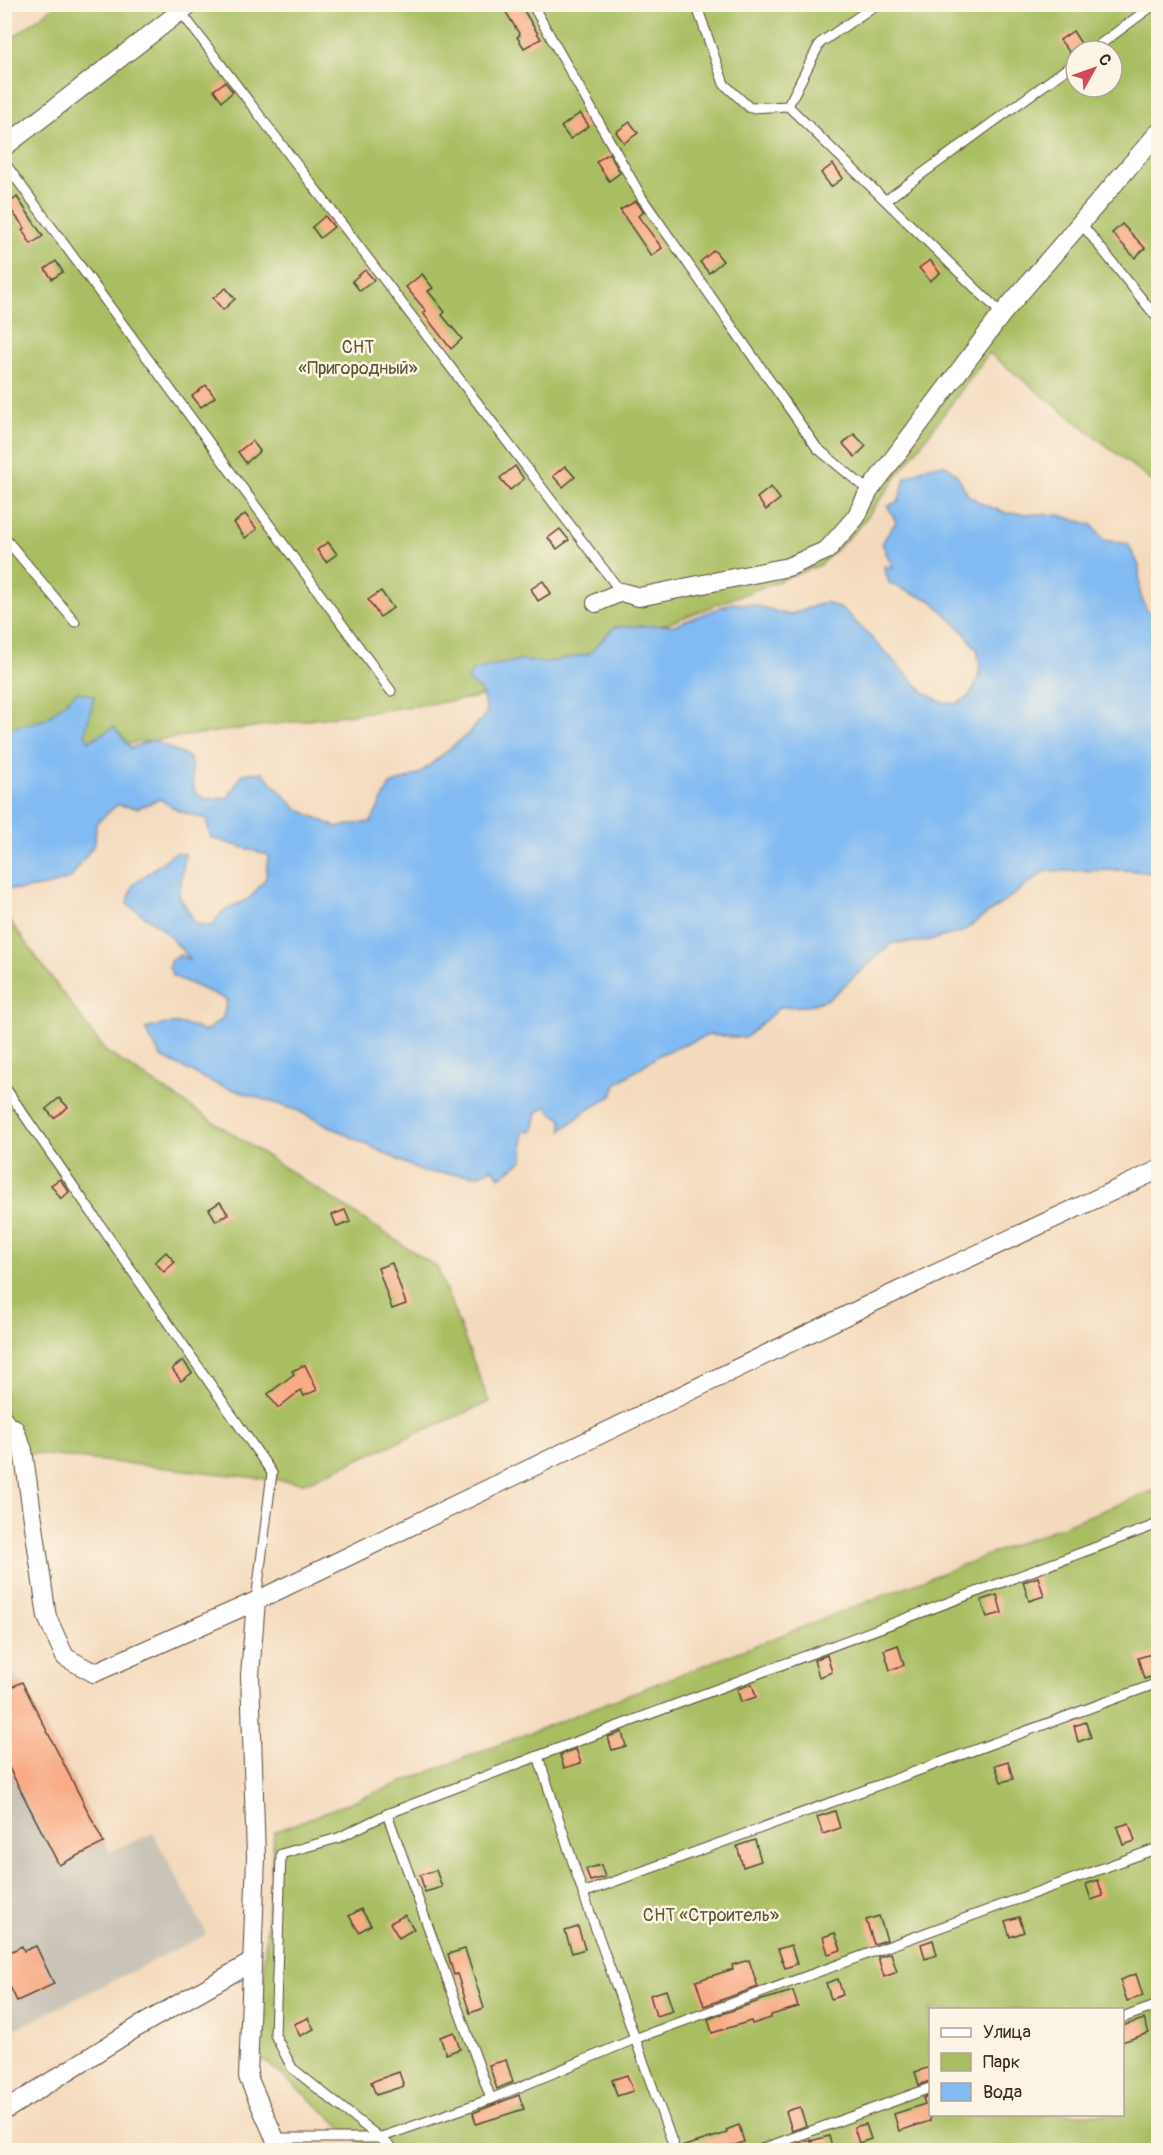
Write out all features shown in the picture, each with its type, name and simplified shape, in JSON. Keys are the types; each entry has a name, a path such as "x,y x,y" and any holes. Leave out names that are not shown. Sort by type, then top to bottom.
{"street":[{"path":"4,147 186,8"},
{"path":"596,603 621,592 639,597 788,567 826,550 856,517 869,491 1002,314 1158,133"},
{"path":"8,1423 22,1450 47,1617 65,1657 94,1673 256,1601 868,1305 1158,1170"},
{"path":"256,1601 250,1675 256,1857 250,1963 248,2077 278,2144"},
{"path":"4,2111 136,2028 250,1963"}],"lane":[{"path":"532,4 649,207 817,448 869,491"},
{"path":"696,4 724,84 750,108 788,106 1002,314"},
{"path":"788,106 820,43 877,4"},
{"path":"1107,39 1155,4"},
{"path":"186,8 621,592"},
{"path":"886,200 1064,71"},
{"path":"4,162 392,691"},
{"path":"1080,222 1158,320"},
{"path":"4,537 75,622"},
{"path":"4,1086 272,1473 256,1601"},
{"path":"395,2151 292,2068 275,2035 281,1854 338,1838 387,1814 538,1756 1158,1524"},
{"path":"583,1893 1158,1683"},
{"path":"538,1756 583,1893 637,2038 675,2151"},
{"path":"387,1814 491,2099"},
{"path":"278,2144 379,2138 491,2099 637,2038 1158,1848"},
{"path":"1124,2017 1158,2005"},
{"path":"759,2151 929,2088"}],"shaded area":[{"path":"4,1651 18,1682 22,1682 110,1852 153,1833 207,1934 5,2034"}],"green space":[{"name":"СНТ «Пригородный»","path":"58,4 1158,5 1158,486 989,353 861,525 820,565 474,698 5,760 4,44"},
{"path":"4,913 105,1051 437,1267 489,1402 304,1483 29,1453 5,1459"},
{"name":"СНТ «Строитель»","path":"1158,1489 1158,2150 369,2150 257,2054 274,1832"}],"water":[{"path":"946,465 957,475 968,495 982,504 1007,513 1059,515 1092,525 1104,540 1128,544 1139,566 1140,594 1147,611 1156,614 1153,607 1158,581 1158,874 1130,870 1046,871 962,932 922,942 892,943 830,998 808,1006 780,1007 745,1038 709,1035 661,1054 616,1084 612,1096 586,1111 562,1130 562,1119 551,1113 547,1106 537,1112 533,1131 523,1131 523,1160 500,1177 492,1168 480,1175 423,1172 296,1110 216,1084 161,1057 145,1029 161,1025 182,1024 204,1032 223,1018 227,1000 173,976 169,967 171,960 179,955 191,960 163,929 127,904 133,885 176,852 185,854 179,896 196,924 212,926 222,912 250,898 266,878 268,855 211,838 206,819 179,811 160,799 138,808 117,805 96,823 95,843 70,879 47,886 19,890 5,888 5,730 46,719 77,692 94,696 85,734 89,741 114,727 131,748 153,740 190,758 194,791 205,799 228,798 242,774 262,772 297,809 336,827 371,822 390,785 419,774 469,733 487,713 481,690 467,681 473,670 521,660 543,663 589,654 614,627 675,625 732,603 754,605 789,615 826,602 845,611 924,692 941,702 956,704 967,698 975,687 980,670 978,651 963,631 931,600 889,583 884,566 893,568 882,543 896,522 888,506 899,501 905,478 929,466"}],"building":[{"path":"511,4 520,4 541,39 524,48 517,37 520,35 504,9"},
{"path":"1073,31 1078,39 1064,39 1064,45 1060,40"},
{"path":"225,82 233,92 222,101 214,90"},
{"path":"580,113 589,126 570,139 561,127"},
{"path":"630,122 638,133 624,143 616,132"},
{"path":"609,153 620,173 609,181 596,162"},
{"path":"833,164 843,178 831,187 821,173"},
{"path":"17,197 43,236 31,244 22,230 25,228 7,205"},
{"path":"636,201 644,212 638,216 662,248 651,256 620,210"},
{"path":"325,216 334,227 320,238 312,227"},
{"path":"1122,224 1145,248 1135,258 1112,233"},
{"path":"714,250 723,261 709,273 700,262"},
{"path":"930,260 940,273 930,281 919,268"},
{"path":"56,261 63,272 52,279 45,269"},
{"path":"365,270 374,280 360,291 352,281"},
{"path":"422,274 433,288 428,291 445,312 442,315 462,339 451,349 423,313 426,311 406,287"},
{"path":"226,288 235,299 223,310 213,298"},
{"path":"206,385 215,397 201,407 192,396"},
{"path":"854,434 866,446 855,457 843,444"},
{"path":"252,441 260,451 246,463 238,452"},
{"path":"515,466 524,479 510,490 500,478"},
{"path":"565,466 575,477 563,487 553,476"},
{"path":"771,487 780,499 766,510 757,498"},
{"path":"245,514 257,529 245,538 234,523"},
{"path":"560,529 569,540 557,549 548,538"},
{"path":"328,542 337,554 326,562 317,550"},
{"path":"543,581 551,593 538,601 531,589"},
{"path":"381,591 393,608 380,617 368,600"},
{"path":"59,1098 68,1107 54,1118 46,1109"},
{"path":"60,1179 69,1192 61,1199 51,1185"},
{"path":"220,1202 228,1214 216,1221 209,1209"},
{"path":"345,1210 350,1222 337,1227 332,1215"},
{"path":"166,1252 175,1262 164,1272 155,1262"},
{"path":"392,1263 406,1304 392,1309 378,1268"},
{"path":"183,1360 192,1373 181,1381 172,1369"},
{"path":"305,1365 317,1390 304,1396 301,1390 278,1408 268,1394 294,1374 292,1371"},
{"path":"1038,1577 1044,1596 1029,1601 1023,1582"},
{"path":"997,1595 1002,1613 987,1617 981,1600"},
{"path":"898,1645 904,1665 890,1670 884,1650"},
{"path":"1158,1652 1158,1675 1144,1679 1138,1658"},
{"path":"827,1655 832,1672 819,1677 814,1660"},
{"path":"22,1682 104,1843 59,1865 4,1758 4,1691"},
{"path":"752,1684 756,1697 741,1702 737,1689"},
{"path":"1086,1722 1091,1737 1078,1742 1074,1726"},
{"path":"622,1732 626,1746 612,1750 608,1737"},
{"path":"576,1749 581,1763 564,1768 560,1755"},
{"path":"1008,1761 1013,1779 1001,1782 995,1765"},
{"path":"835,1811 840,1828 823,1834 817,1817"},
{"path":"1129,1823 1135,1841 1123,1845 1117,1827"},
{"path":"755,1840 761,1861 743,1867 737,1846"},
{"path":"601,1865 605,1877 590,1881 586,1869"},
{"path":"436,1870 442,1887 425,1892 420,1875"},
{"path":"1098,1880 1103,1896 1091,1900 1086,1884"},
{"path":"361,1909 371,1925 359,1932 349,1916"},
{"path":"405,1915 414,1929 399,1938 390,1923"},
{"path":"879,1916 887,1940 874,1944 866,1920"},
{"path":"1019,1917 1024,1932 1010,1937 1005,1921"},
{"path":"578,1927 585,1949 572,1953 565,1931"},
{"path":"835,1933 841,1950 828,1954 823,1937"},
{"path":"933,1940 937,1955 925,1959 921,1944"},
{"path":"791,1945 797,1964 785,1968 778,1949"},
{"path":"22,1946 24,1951 36,1946 54,1984 17,2001 4,1974 4,1955"},
{"path":"465,1949 484,2008 470,2013 448,1954"},
{"path":"891,1953 897,1972 884,1977 878,1957"},
{"path":"749,1960 758,1987 704,2006 696,1981 733,1969 732,1965"},
{"path":"1136,1974 1143,1996 1127,2001 1120,1980"},
{"path":"838,1979 843,1995 831,1999 826,1983"},
{"path":"666,1990 673,2011 656,2016 650,1995"},
{"path":"793,1991 798,2007 771,2015 771,2018 752,2024 751,2021 712,2033 708,2019"},
{"path":"308,2018 314,2029 300,2036 294,2024"},
{"path":"1144,2019 1149,2033 1124,2041 1124,2025"},
{"path":"454,2032 460,2049 446,2054 440,2037"},
{"path":"506,2060 513,2082 497,2089 489,2065"},
{"path":"929,2067 929,2081 919,2085 915,2072"},
{"path":"399,2072 404,2086 376,2095 371,2082"},
{"path":"627,2075 633,2091 617,2096 612,2080"},
{"path":"519,2095 524,2109 476,2124 473,2113"},
{"path":"929,2095 930,2121 899,2131 894,2114 925,2104 923,2098"},
{"path":"800,2107 806,2126 792,2131 786,2111"},
{"path":"866,2124 871,2139 859,2143 854,2127"},
{"path":"739,2125 744,2142 716,2151 682,2151 681,2147 727,2133 726,2130"},
{"path":"829,2136 833,2151 792,2151 791,2148 797,2146 796,2144"}]}
